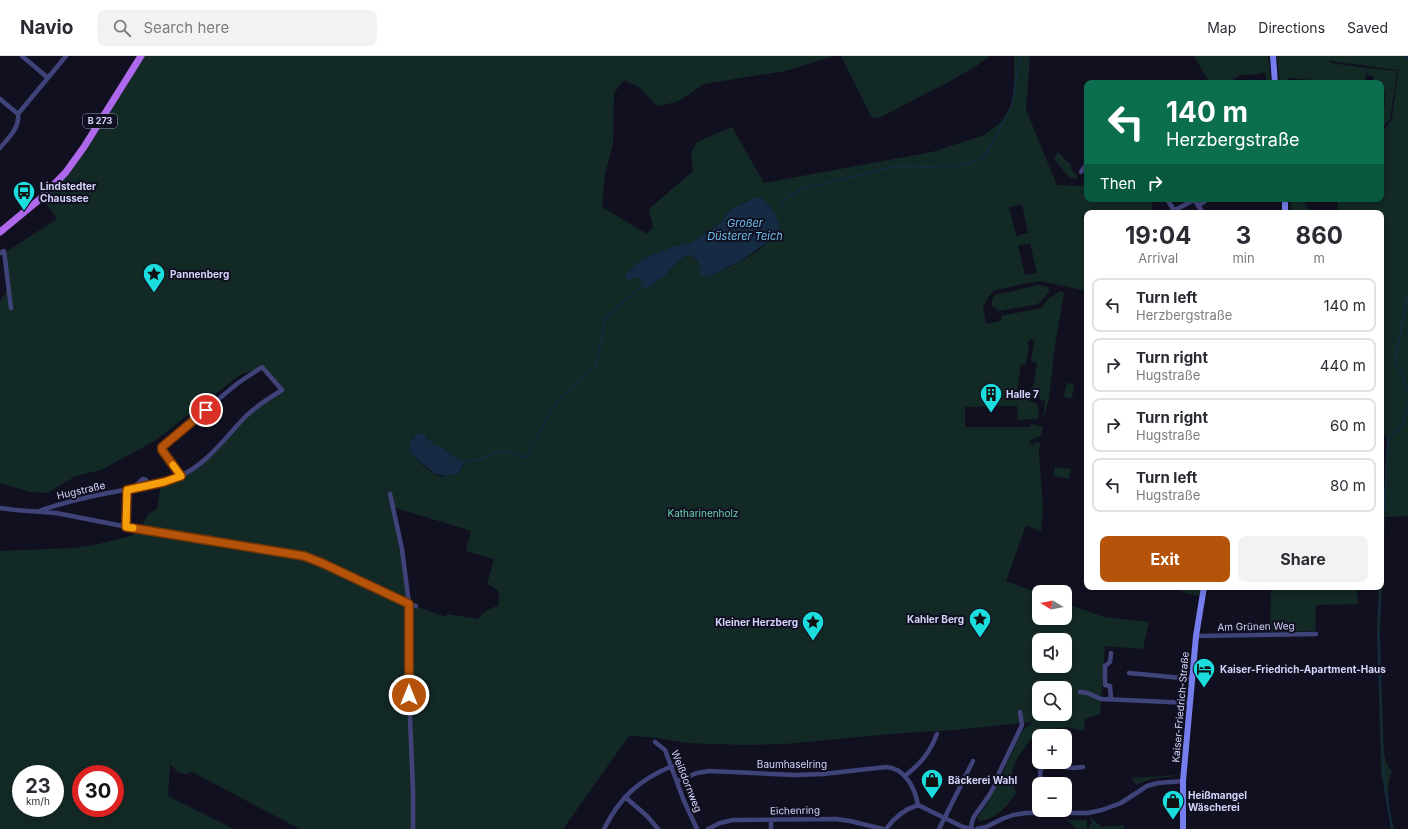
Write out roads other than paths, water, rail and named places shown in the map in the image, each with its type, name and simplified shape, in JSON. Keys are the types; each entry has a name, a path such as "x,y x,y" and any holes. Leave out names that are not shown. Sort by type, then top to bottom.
{"main road":[{"name":"B 273","path":"0,232 40,199 66,172 81,152 141,56"}],"street":[{"path":"22,56 48,78"},
{"path":"18,114 66,56"},
{"path":"1272,56 1275,80"},
{"path":"0,99 18,114 19,121 16,129 0,148"},
{"path":"1081,172 1084,168"},
{"path":"1169,202 1175,210 1190,202"},
{"path":"1195,202 1201,210"},
{"path":"1198,206 1204,202"},
{"path":"2,252 11,308"},
{"name":"Hugstraße","path":"39,511 82,499 164,482 181,476 216,449 261,403 282,390 262,367 238,383 163,445 162,450 181,476"},
{"name":"Hugstraße","path":"132,489 143,479 150,485"},
{"path":"126,527 127,490"},
{"path":"390,494 402,549 409,604 413,829"},
{"name":"Hugstraße","path":"0,508 77,516 126,527 304,556 416,606"},
{"name":"Kaiser-Friedrich-Straße","path":"1183,829 1183,782 1196,636 1204,590"},
{"name":"Am Grünen Weg","path":"1196,636 1316,634"},
{"path":"1111,653 1110,662 1105,666 1105,685 1110,686 1111,699"},
{"path":"1129,673 1192,679"},
{"path":"1080,692 1087,692 1094,698 1190,703"},
{"path":"886,829 892,821 901,814 911,807 918,805 968,829 971,829 973,818 983,805 997,780 1022,725 1020,712"},
{"path":"905,776 918,766 930,750 937,734"},
{"name":"Weißdornweg","path":"655,742 665,750 684,802 697,829"},
{"path":"939,829 973,761"},
{"path":"1040,777 1040,772 1043,766 1049,765 1073,768 1083,767"},
{"path":"604,829 610,816 634,787 647,778 672,766"},
{"name":"Baumhaselring","path":"677,781 697,773 710,771 795,775 828,773 886,766 893,767 905,776 915,792 918,805"},
{"path":"1072,812 1088,813 1102,810 1121,803 1147,786 1158,783 1183,782"},
{"path":"625,797 647,816 658,829"},
{"path":"977,829 986,827 1013,815 1032,812"},
{"name":"Eichenring","path":"708,829 727,821 836,819 883,829"},
{"path":"771,820 771,829"}],"water":[{"name":"Großer Düsterer Teich","path":"755,198 762,198 770,206 777,218 780,233 739,262 709,277 701,276 699,262 688,254 672,267 665,277 657,280 650,287 645,288 642,285 641,278 634,278 628,281 625,276 635,265 645,258 675,246 691,243 721,223 728,212 733,208"},
{"path":"422,433 433,444 441,446 452,456 465,461 459,473 448,476 435,474 413,456 410,450 410,442 417,434"}],"waterway":[{"path":"781,205 789,196 802,189 889,168 903,166 927,167 965,165 983,158 1005,120 1012,104 1020,56"},
{"path":"535,440 557,401 596,366 606,318 642,285"},
{"path":"1408,293 1395,360 1408,389"},
{"path":"1384,512 1388,438 1402,426 1408,404"},
{"path":"465,461 478,460 503,450 525,458 533,444"},
{"path":"1380,590 1378,628 1383,763 1385,788 1392,829"}],"place":[{"name":"Lindstedter Chaussee","path":"24,212"},
{"name":"Pannenberg","path":"154,294"},
{"name":"Halle 7","path":"991,414"},
{"name":"Kahler Berg","path":"980,638"},
{"name":"Kleiner Herzberg","path":"813,642"},
{"name":"Kaiser-Friedrich-Apartment-Haus","path":"1204,688"},
{"name":"Bäckerei Wahl","path":"932,800"},
{"name":"Heißmangel Wäscherei","path":"1173,820"}],"park label":[{"name":"Katharinenholz","path":"703,513"}]}
